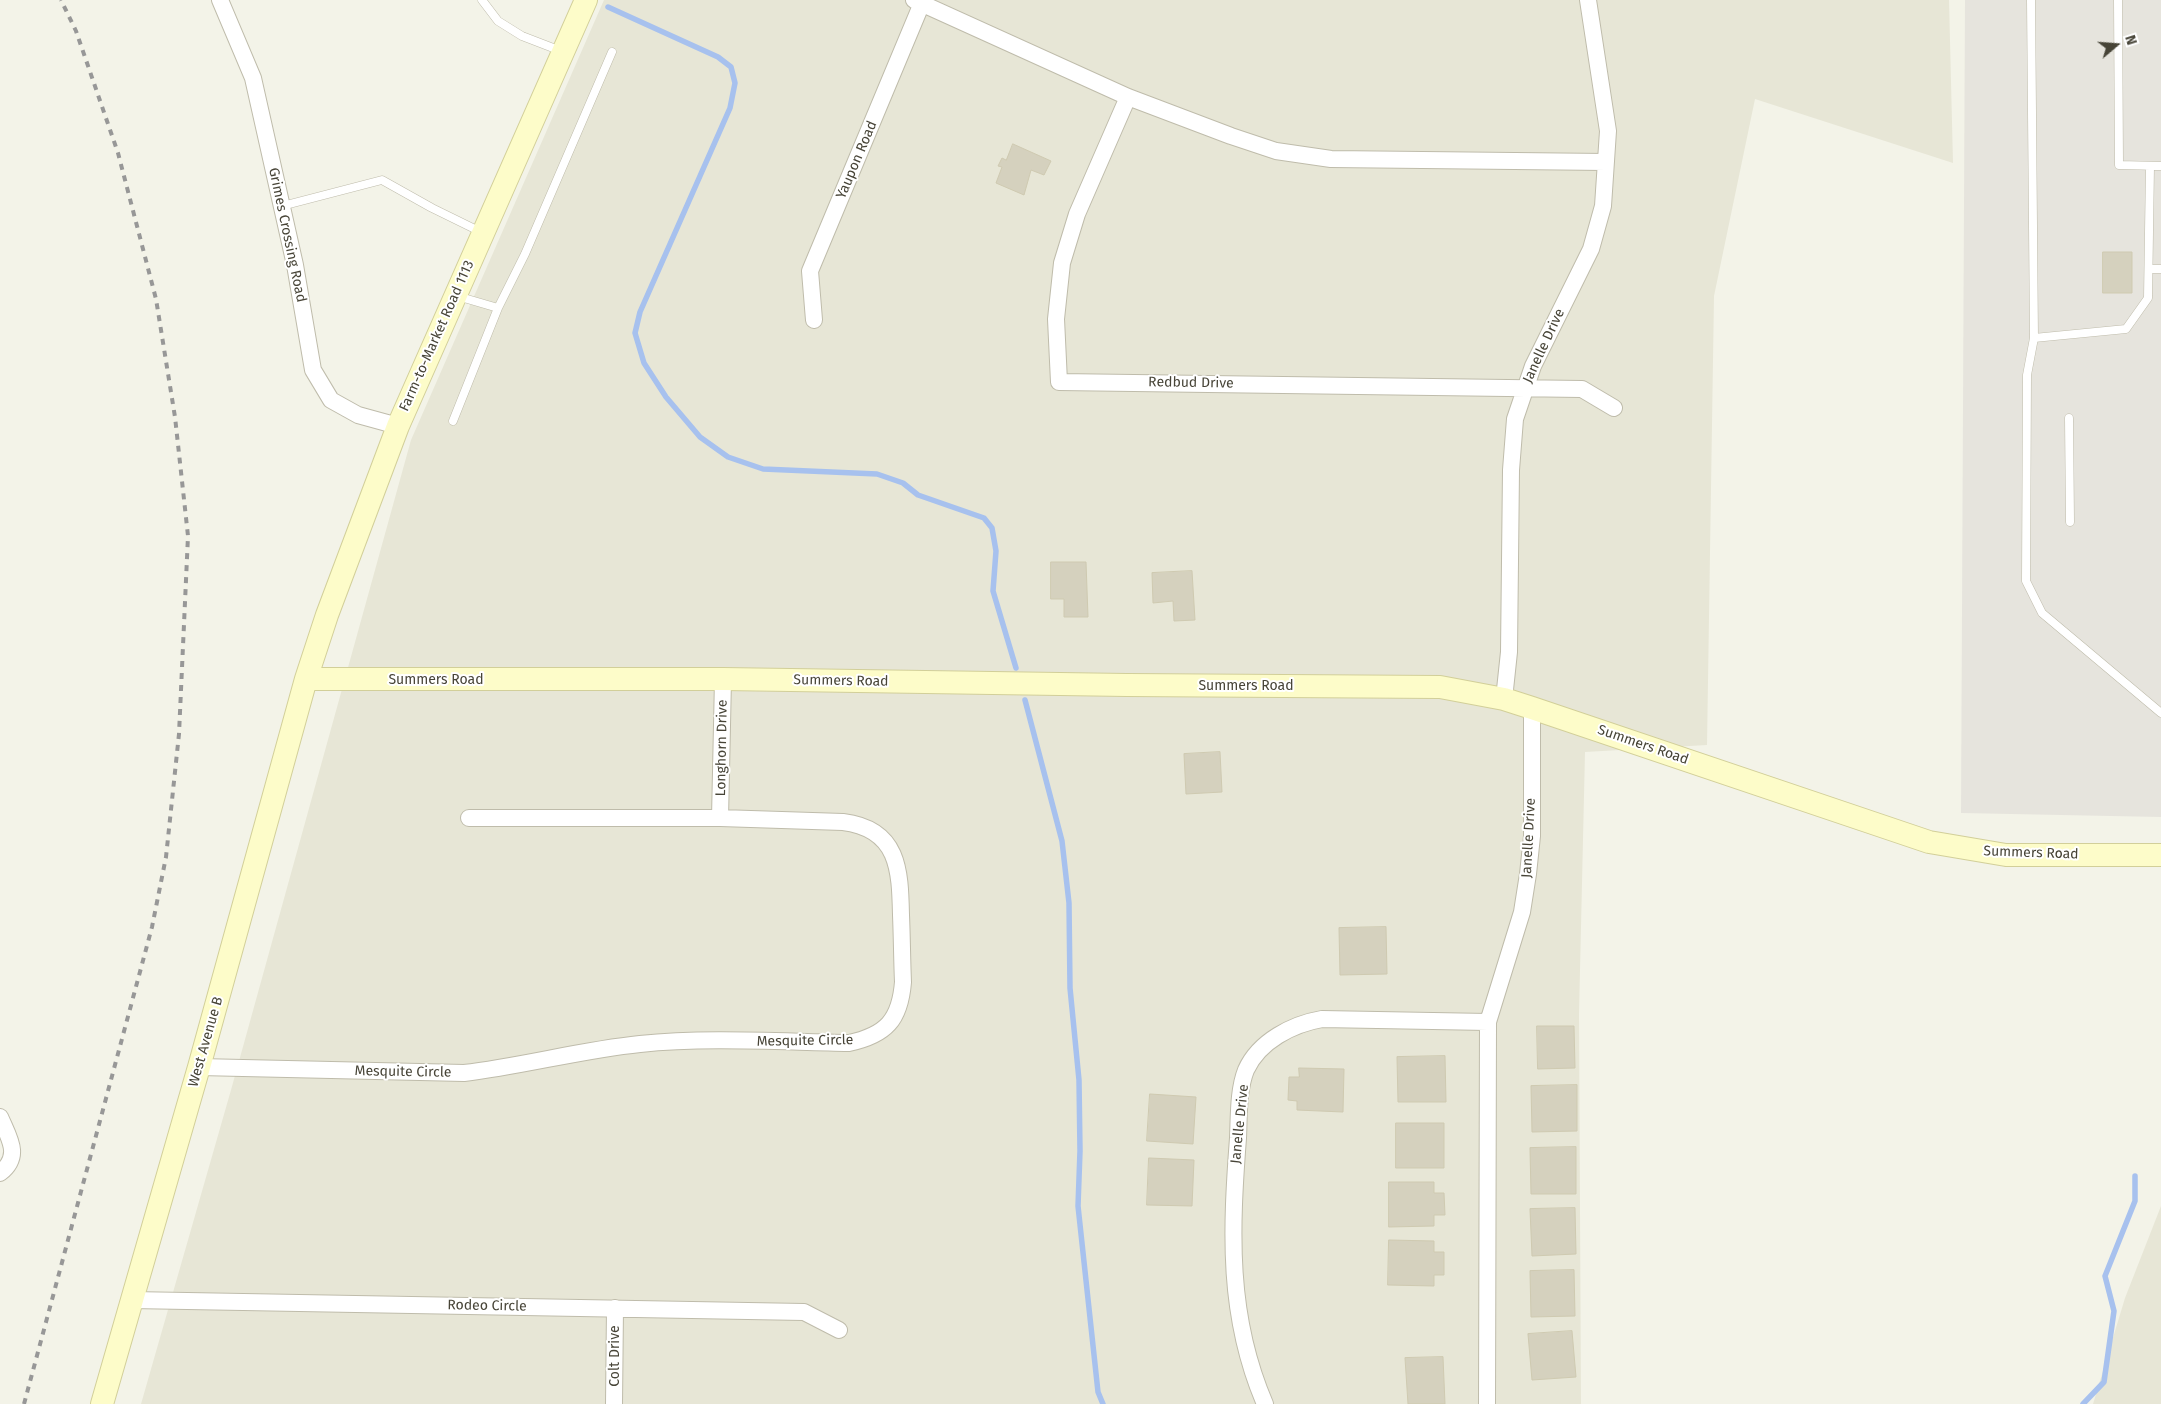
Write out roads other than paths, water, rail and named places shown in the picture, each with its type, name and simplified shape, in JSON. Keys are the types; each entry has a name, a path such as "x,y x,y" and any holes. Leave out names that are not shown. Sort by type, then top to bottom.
{"street":[{"name":"Grimes Crossing Road","path":"220,0 252,78 295,265 313,370 331,400 358,415 398,426"},
{"name":"Farm-to-Market Road 1113","path":"306,679 327,615 398,426 586,0"},
{"name":"Janelle Drive","path":"1504,699 1509,652 1511,470 1515,419 1524,388 1591,249 1603,206 1608,130 1588,0"},
{"path":"918,2 1128,97 1276,151 1331,159 1606,162"},
{"name":"Yaupon Road","path":"814,320 810,271 918,2"},
{"name":"Redbud Drive","path":"1128,97 1077,214 1062,263 1056,319 1059,382 1582,389 1614,408"},
{"name":"Summers Road","path":"306,679 723,679 1440,687 1504,699 1929,842 1977,851 2006,854 2161,855"},
{"name":"West Avenue B","path":"102,1404 199,1067 306,679"},
{"name":"Longhorn Drive","path":"720,818 723,679"},
{"name":"Janelle Drive","path":"1487,1404 1488,1022 1522,912 1528,874 1532,836 1532,708"},
{"name":"Mesquite Circle","path":"199,1067 464,1072 501,1068 640,1044 678,1041 849,1043 868,1039 879,1033 889,1023 897,1009 902,996 903,982 900,877 891,850 869,828 856,823 720,818 469,818"},
{"name":"Janelle Drive","path":"1264,1404 1243,1335 1234,1281 1232,1228 1234,1180 1241,1096 1246,1070 1272,1040 1304,1022 1322,1019 1488,1022"},
{"path":"0,1117 12,1149 12,1159 7,1168 0,1173"},
{"name":"Rodeo Circle","path":"131,1300 804,1312 838,1330"},
{"name":"Colt Drive","path":"614,1404 615,1308"}],"lane":[{"path":"482,0 498,21 522,36 563,52"},
{"path":"2030,0 2034,338 2027,375 2026,581 2042,613 2161,713"},
{"path":"2118,0 2119,165 2161,166"},
{"path":"453,421 498,308 526,254 612,52"},
{"path":"2034,338 2126,329 2148,298 2150,166"},
{"path":"282,206 382,180 432,208 483,233"},
{"path":"2149,269 2161,269"},
{"path":"455,296 498,308"},
{"path":"2069,418 2070,522"}],"waterway":[{"path":"608,7 718,57 731,67 735,83 730,108 640,312 635,333 644,363 666,397 700,437 728,457 763,469 877,474 903,483 918,495 984,518 992,528 996,551 993,591 1016,668"},
{"path":"1025,700 1062,841 1069,903 1070,988 1079,1080 1080,1151 1078,1206 1098,1392 1103,1404"},
{"path":"2083,1404 2104,1382 2114,1311 2105,1276 2135,1201 2135,1176"}],"railway":[{"path":"24,1404 152,927 166,857 179,734 188,536 175,417 156,299 118,153 76,31 61,0"}]}
